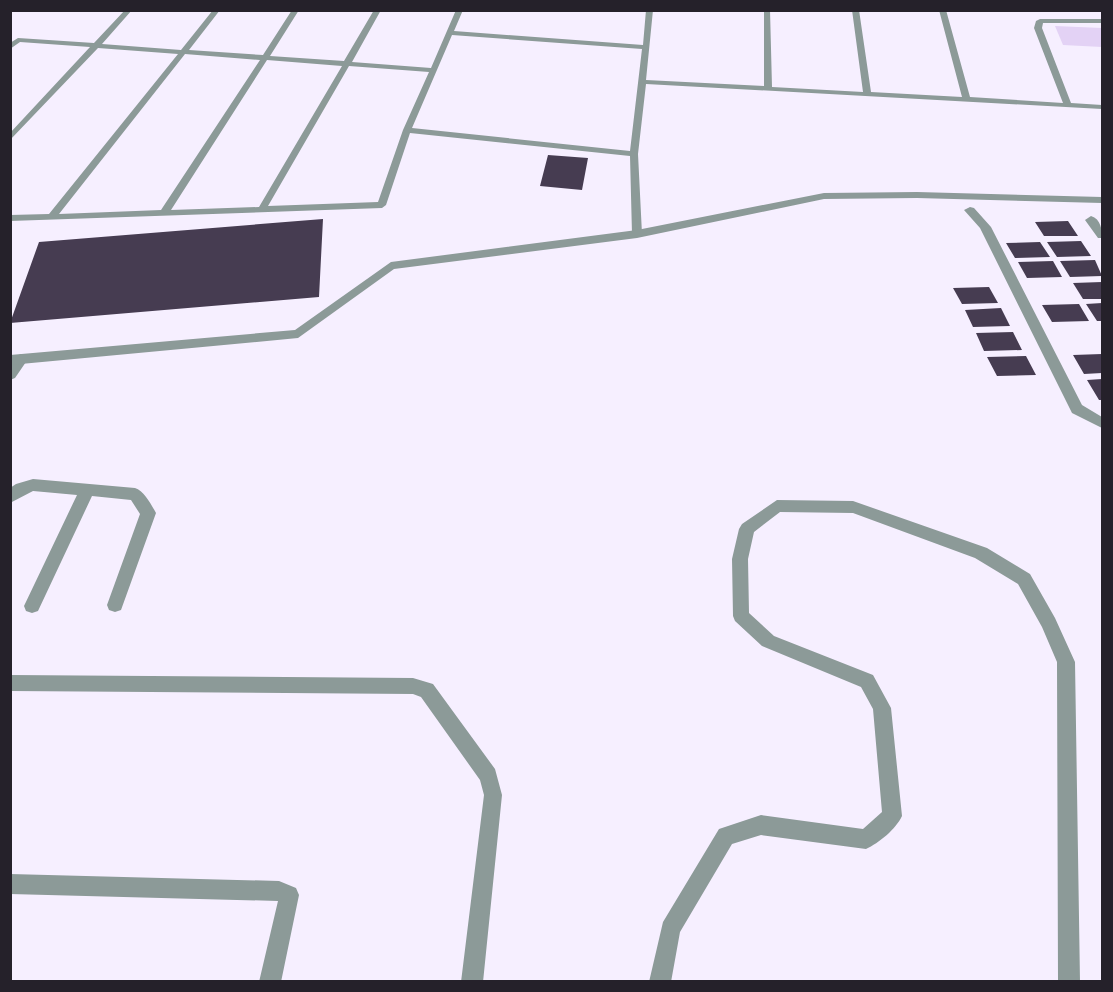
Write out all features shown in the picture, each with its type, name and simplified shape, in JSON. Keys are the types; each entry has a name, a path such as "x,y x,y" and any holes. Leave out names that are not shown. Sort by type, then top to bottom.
{"street":[{"path":"10,375 16,359 298,334 391,266 637,234 824,196 917,195 1102,200"},
{"path":"970,210 986,227 1077,409 1102,423"},
{"path":"1092,220 1102,235"},
{"path":"10,497 21,488 33,485 135,494 148,513 115,605"},
{"path":"32,606 87,490"},
{"path":"660,981 670,929 726,836 761,825 866,839 892,816 882,708 867,681 768,640 741,616 740,559 747,529 777,506 853,507 981,553 1024,579 1049,622 1066,662 1069,981"},
{"path":"10,683 413,686 427,690 488,776 493,795 472,981"},
{"path":"10,884 279,891 289,895 270,981"}],"lane":[{"path":"10,138 129,10"},
{"path":"51,217 217,10"},
{"path":"164,213 296,10"},
{"path":"262,209 378,10"},
{"path":"10,218 382,205 406,130 460,10"},
{"path":"637,234 634,154 650,10"},
{"path":"767,10 768,89"},
{"path":"855,10 867,94"},
{"path":"942,10 967,100"},
{"path":"1068,105 1038,28 1040,21 1102,21"},
{"path":"450,33 646,47"},
{"path":"10,48 18,40 433,70"},
{"path":"642,82 1102,107"},
{"path":"406,130 634,154"}],"shaded area":[{"path":"1055,26 1102,28 1102,47 1063,45"}],"building":[{"path":"548,155 588,158 582,190 540,186"},
{"path":"323,219 319,297 10,323 39,242"},
{"path":"1068,221 1078,236 1044,236 1035,222"},
{"path":"1081,241 1091,256 1057,257 1047,242"},
{"path":"1040,242 1050,257 1015,258 1006,243"},
{"path":"1095,260 1102,276 1070,277 1060,261"},
{"path":"1053,261 1062,277 1027,278 1018,262"},
{"path":"1102,282 1102,299 1083,299 1073,283"},
{"path":"989,287 998,303 962,304 953,288"},
{"path":"1102,303 1102,321 1097,321 1086,304"},
{"path":"1079,304 1089,321 1052,322 1042,305"},
{"path":"1001,308 1010,326 973,327 965,310"},
{"path":"1013,332 1022,350 984,351 976,333"},
{"path":"1102,354 1102,373 1084,374 1073,355"},
{"path":"1026,356 1036,375 997,376 987,357"},
{"path":"1102,379 1102,400 1099,400 1087,380"}]}
